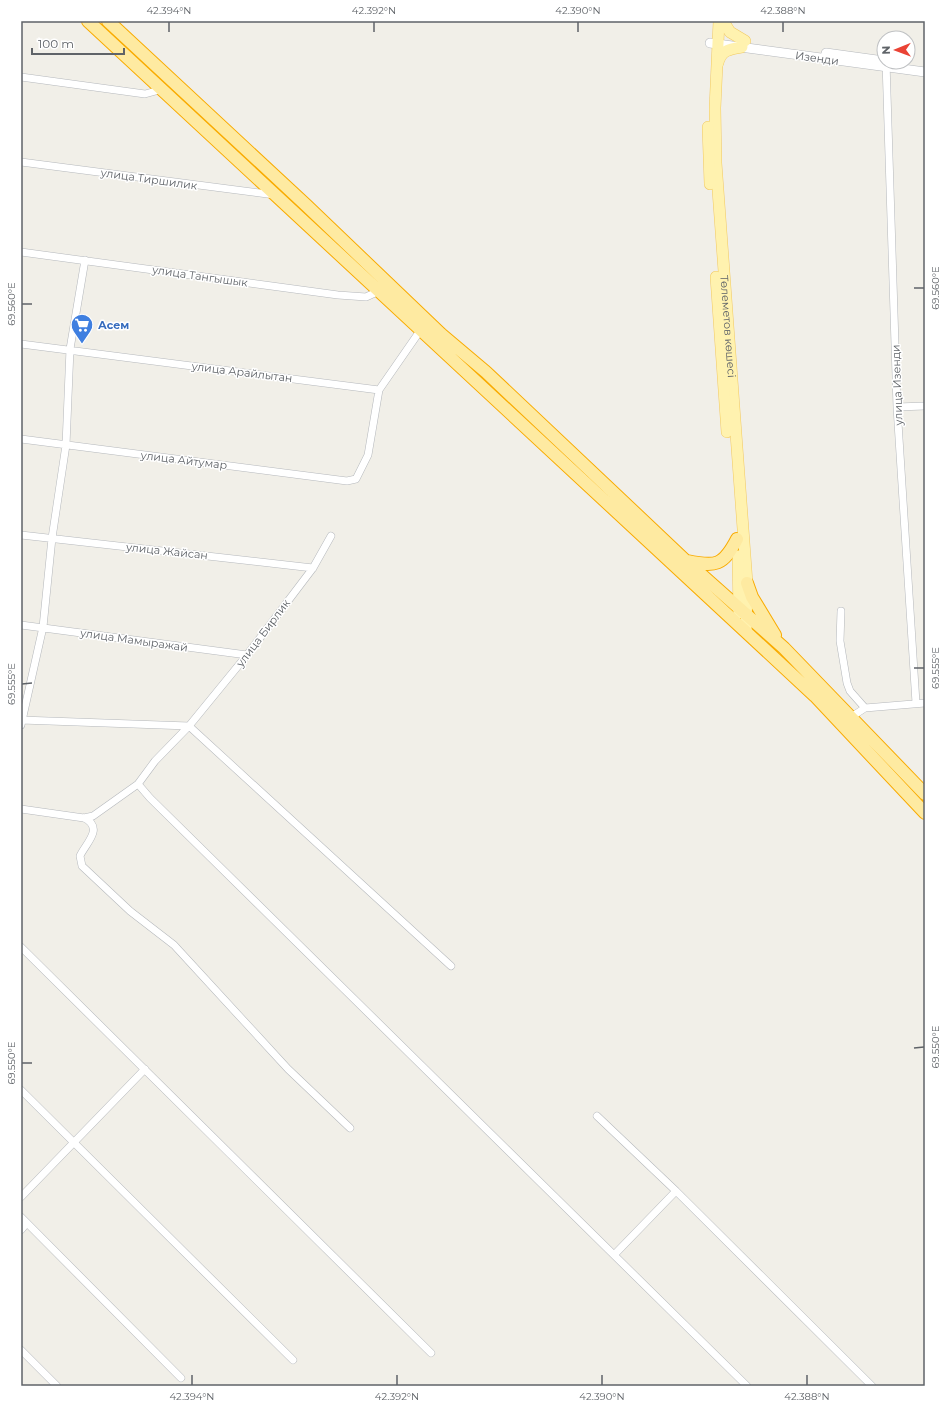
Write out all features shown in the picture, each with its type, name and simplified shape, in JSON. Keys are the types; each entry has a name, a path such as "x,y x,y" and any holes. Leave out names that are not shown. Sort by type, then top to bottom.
{"highway":[{"path":"88,21 379,291 486,372 686,561 784,648 925,794"},
{"path":"108,21 163,70 488,390 816,696 925,813"},
{"path":"686,561 705,565 722,562 727,557 737,539"},
{"path":"747,583 759,610 784,648"}],"main road":[{"name":"Төлеметов көшесі","path":"712,21 716,73 716,163 720,232 747,583 742,628"},
{"name":"Төлеметов көшесі","path":"719,21 714,40 707,108 709,163 722,366 743,612"},
{"path":"716,73 720,55 743,44 730,32 723,21"}],"street":[{"name":"Изенди","path":"714,40 876,62"},
{"name":"улица Изенди","path":"885,70 898,407 916,703"},
{"path":"21,77 145,94 163,89"},
{"name":"улица Тиршилик","path":"21,162 257,194 276,195"},
{"name":"улица Тангышык","path":"21,252 338,295 366,297 379,291"},
{"path":"85,260 70,349 66,445 52,538 43,627 21,722 189,726 451,966"},
{"path":"379,390 424,326"},
{"name":"улица Арайлытан","path":"21,344 70,349 379,390"},
{"name":"улица Айтумар","path":"21,439 347,481 356,479 368,455 379,390"},
{"path":"898,407 925,406"},
{"name":"улица Жайсан","path":"21,534 313,568"},
{"name":"улица Бирлик","path":"84,818 93,816 138,784 155,761 189,726 246,655 313,568 332,536"},
{"path":"841,611 840,641 847,683 850,691 865,708"},
{"name":"улица Мамыражай","path":"21,625 246,655"},
{"path":"851,717 865,708 925,703"},
{"path":"138,784 161,810 747,1386"},
{"path":"21,809 84,818 90,821 93,826 92,837 80,856 82,866 130,911 174,945 288,1069 350,1128"},
{"path":"21,947 431,1353"},
{"path":"21,1197 145,1069"},
{"path":"21,1090 293,1360"},
{"path":"597,1116 676,1191 872,1386"},
{"path":"614,1255 676,1191"},
{"path":"21,1217 181,1378"},
{"path":"21,1230 27,1224"},
{"path":"21,1350 57,1386"}],"place":[{"name":"Асем","path":"82,344"}]}
